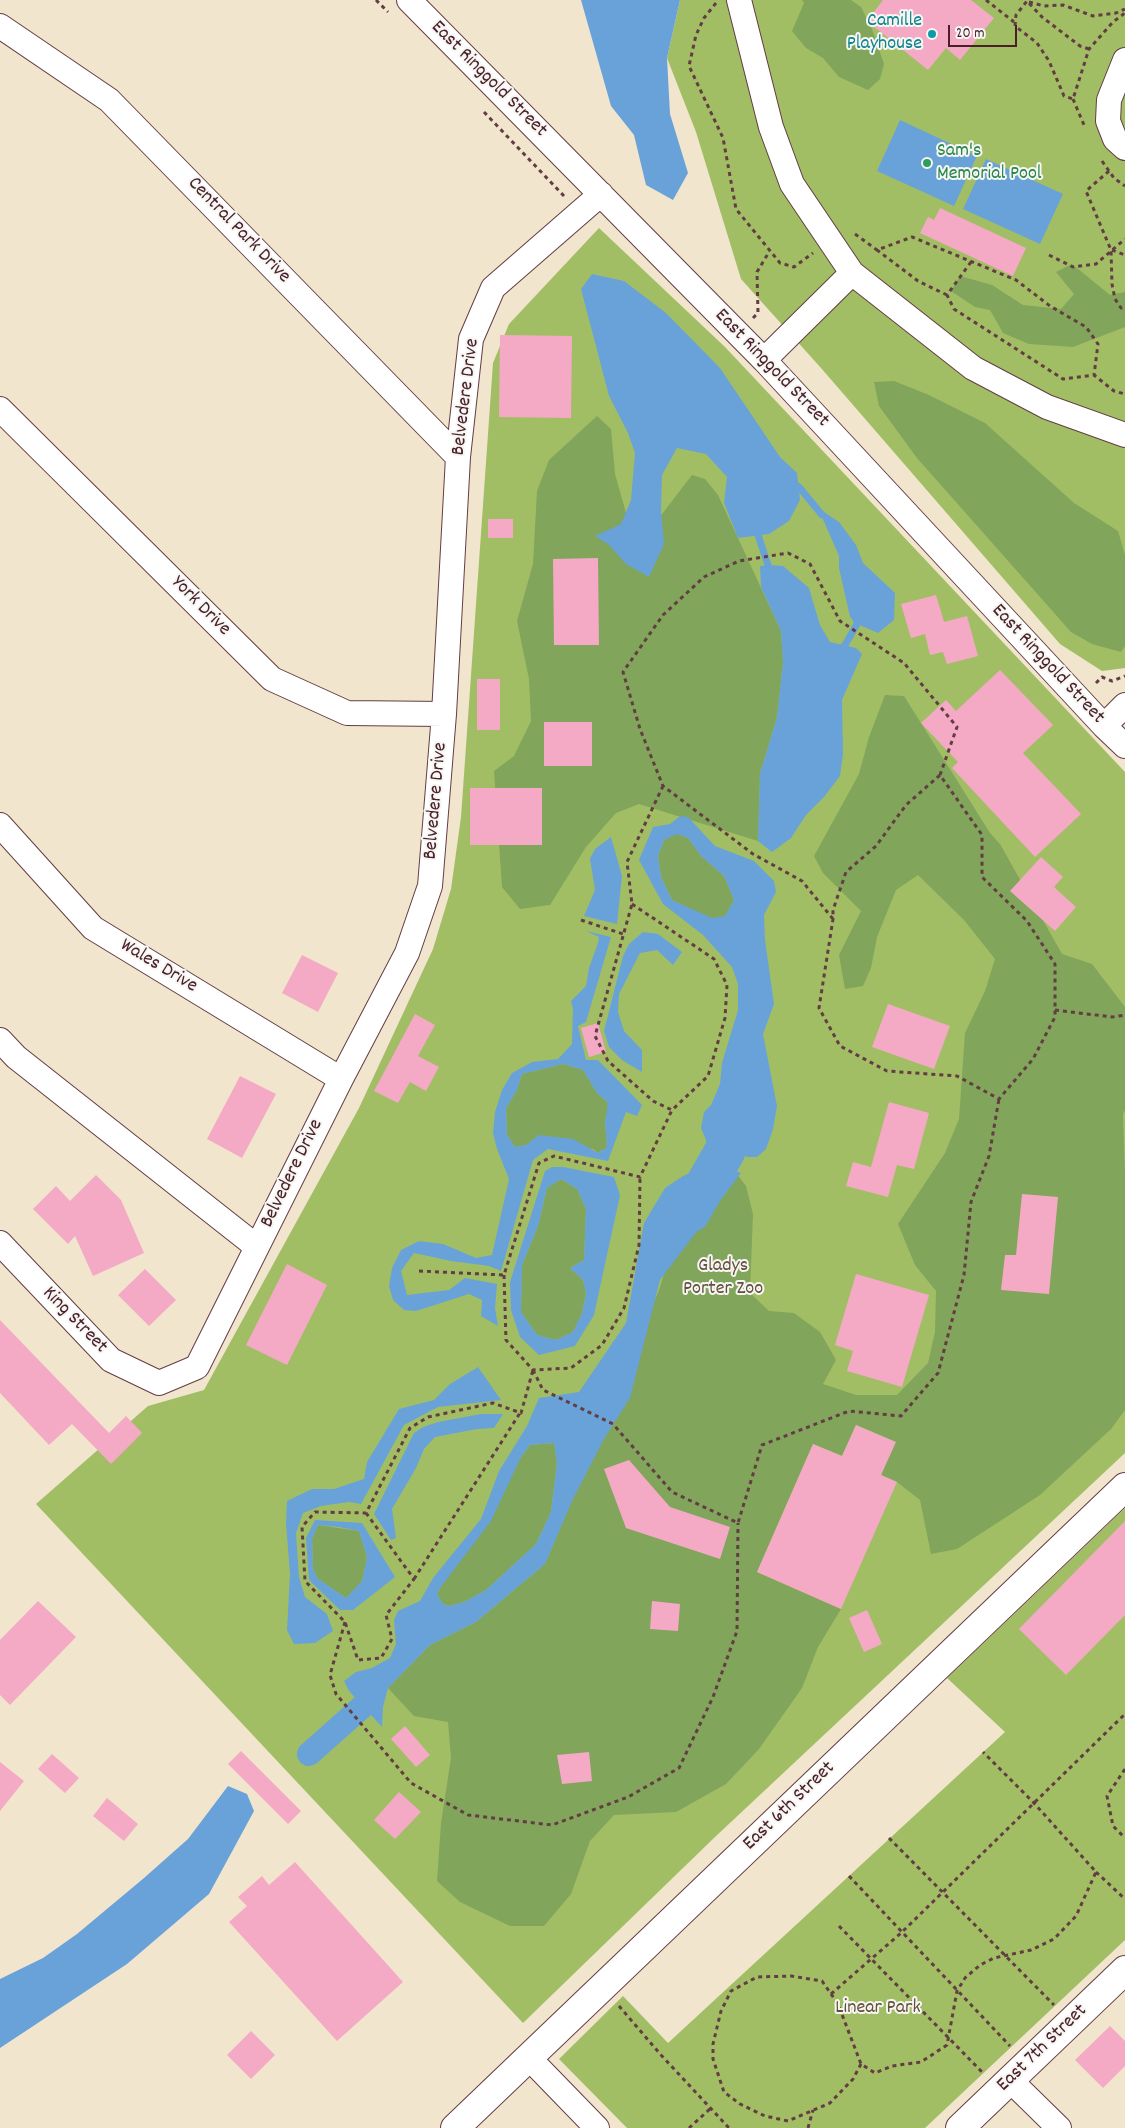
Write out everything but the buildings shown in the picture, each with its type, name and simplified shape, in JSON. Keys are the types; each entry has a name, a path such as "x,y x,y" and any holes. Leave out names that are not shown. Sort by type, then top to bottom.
{"main road":[{"name":"East 6th Street","path":"455,2128 1125,1487"},
{"name":"East 7th Street","path":"960,2128 1125,1970"}],"street":[{"name":"East Ringgold Street","path":"410,0 764,360 1104,726 1125,746"},
{"path":"739,0 771,127 792,184 852,274 973,368 1047,407 1125,435"},
{"name":"Central Park Drive","path":"0,26 109,100 458,457"},
{"path":"1125,60 1109,100 1108,121 1115,139 1125,148"},
{"name":"Belvedere Drive","path":"159,1383 197,1368 341,1079 407,953 430,886 444,714 458,457 471,340 493,288 601,194"},
{"path":"764,360 852,274"},
{"name":"York Drive","path":"0,409 272,679 347,713 444,714"},
{"path":"1104,726 1125,705"},
{"name":"Wales Drive","path":"0,825 93,928 341,1079"},
{"path":"0,1040 16,1057 257,1247"},
{"name":"King Street","path":"0,1243 111,1360 159,1383"},
{"path":"528,2058 597,2128"},
{"path":"1010,2080 1060,2128"}],"path":[{"path":"376,0 390,14"},
{"path":"716,0 696,35 689,66 723,138 736,209 769,252 780,263 794,267 829,241"},
{"path":"986,0 1037,43 1049,61 1064,96 1073,99 1089,49 1113,22 1125,13"},
{"path":"1014,22 1016,15 1027,1"},
{"path":"1027,1 1044,6 1062,4 1092,16 1116,13 1125,9"},
{"path":"1027,1 1042,17 1080,46 1089,49"},
{"path":"479,107 581,212"},
{"path":"1109,171 1086,191 1111,250 1114,292 1121,308 1125,308"},
{"path":"1094,375 1098,344 1086,327 1050,306 1016,280 912,237 877,250 918,281 947,295 954,309 1011,348 1062,379 1094,375 1114,391 1125,394"},
{"path":"1049,255 1073,267 1096,264 1125,239"},
{"path":"1111,250 1125,255"},
{"path":"752,319 758,313 757,272 769,252"},
{"path":"947,295 971,262"},
{"path":"834,919 802,881 753,854 663,786 640,729 623,672 663,615 704,577 739,562 788,553 810,564 840,621 904,663 957,727 940,776 906,805 876,846 846,872 833,910 834,919 819,1008 840,1046 887,1072 957,1076 999,1099"},
{"path":"1092,687 1102,677 1112,681 1125,676"},
{"path":"345,1622 330,1675 336,1694 410,1782 468,1815 552,1825 628,1797 679,1768 713,1698 736,1631 738,1523 762,1444 849,1411 902,1416 938,1373 964,1275 971,1202 989,1156 999,1099 1033,1059 1055,1016 1055,964 1027,921 982,877 982,835 940,776"},
{"path":"663,786 627,862 632,904 596,1036 608,1061 653,1101 672,1110"},
{"path":"533,1370 571,1368 602,1345 624,1308 639,1245 640,1177 672,1110 708,1076 725,1018 726,985 714,959 632,904"},
{"path":"581,920 623,934"},
{"path":"1055,1010 1112,1017 1125,1015"},
{"path":"640,1177 554,1156 539,1163 504,1275 506,1340 533,1370 543,1390 613,1424 672,1492 738,1523"},
{"path":"420,1271 504,1275"},
{"path":"366,1513 315,1512 302,1527 305,1582 345,1622 358,1660 380,1658 392,1639 386,1615 414,1579 521,1413 533,1370"},
{"path":"366,1513 410,1428 428,1417 493,1403 521,1413"},
{"path":"366,1513 414,1579"},
{"path":"831,1994 901,1933 1125,1714"},
{"path":"983,1752 1033,1802 1096,1872 1125,1899"},
{"path":"1125,1769 1107,1796 1113,1826 1125,1838"},
{"path":"889,1838 1055,2006"},
{"path":"861,2064 854,2078 830,2103 788,2120 765,2116 740,2104 724,2092 713,2060 713,2044 721,2011 731,1991 757,1977 791,1976 822,1981 838,2004 861,2064 874,2073 892,2066 922,2062 947,2045 957,1991 965,1978 980,1965 1004,1955 1031,1950 1054,1938 1076,1916 1096,1872"},
{"path":"849,1876 1011,2047"},
{"path":"839,1926 984,2073"},
{"path":"612,1999 729,2128"},
{"path":"689,2128 711,2108"},
{"path":"808,2128 814,2109"}],"green space":[{"path":"680,0 1125,0 1125,668 1102,671 1060,644 821,368 741,279 696,132 667,58"},
{"path":"802,0 851,0 861,7 872,29 884,64 880,79 868,90 839,77 823,58 806,48 792,31 804,3"},
{"name":"Gladys Porter Zoo","path":"599,228 725,347 1125,772 1125,1453 715,1837 523,2023 36,1504 148,1406 204,1390 359,1108 433,949 451,889 461,817 493,363 509,324"},
{"path":"1072,264 1110,295 1125,292 1125,327 1073,347 1029,344 1003,333 990,310 975,307 951,291 960,276 992,285 1023,305 1061,309 1074,294 1056,272"},
{"path":"894,381 929,395 985,423 1074,503 1118,531 1125,555 1125,646 1121,652 1092,644 1071,632 917,458 879,406 874,382"},
{"path":"597,416 611,429 615,474 636,548 692,475 705,479 718,495 781,631 783,662 777,717 760,774 758,841 639,804 616,813 586,847 550,905 520,909 502,887 494,771 514,756 531,721 529,679 517,621 533,564 537,491 549,460"},
{"path":"885,695 904,696 990,833 1000,844 1062,954 1092,964 1125,1007 1125,1110 1123,1114 1125,1176 1125,1410 1111,1429 1040,1495 957,1549 931,1554 920,1500 897,1482 881,1475 895,1442 856,1425 842,1456 813,1444 757,1572 841,1609 818,1647 802,1688 759,1749 726,1784 676,1812 614,1815 590,1841 571,1894 544,1926 510,1926 460,1902 437,1881 441,1823 451,1758 448,1722 414,1716 388,1688 430,1645 476,1622 545,1564 659,1290 675,1240 678,1192 703,1166 736,1173 746,1186 753,1214 750,1293 769,1311 794,1313 820,1332 836,1360 823,1384 856,1395 897,1395 928,1363 935,1332 936,1291 915,1265 898,1224 945,1153 959,1119 965,1033 985,991 995,959 964,920 918,875 896,890 877,937 871,968 863,986 845,989 839,955 861,911 823,873 814,856 859,774 869,737"},
{"path":"677,833 688,838 701,856 724,876 734,900 725,916 712,919 672,900 661,877 658,856 664,840"},
{"path":"563,1064 583,1070 597,1093 609,1104 605,1122 607,1147 598,1153 593,1149 526,1145 515,1147 507,1135 506,1108 517,1090 522,1074"},
{"path":"561,1179 577,1189 586,1209 584,1260 570,1268 583,1280 586,1294 582,1313 573,1332 556,1340 537,1335 521,1312 522,1265 538,1226 547,1188"},
{"path":"554,1443 557,1463 551,1512 536,1544 486,1590 464,1602 449,1606 443,1604 437,1594 440,1588 521,1457 530,1445"},
{"name":"Linear Park","path":"1125,1508 1125,1940 925,2128 627,2128 559,2059 623,1996 668,2043 1005,1732 947,1678"},
{"path":"318,1525 359,1531 367,1557 362,1581 346,1598 317,1578 313,1568 312,1539"}],"water":[{"path":"581,0 680,0 667,58 670,114 688,173 673,200 646,185 634,135 611,106"},
{"name":"Sam's Memorial Pool","path":"900,120 977,156 954,206 877,171"},
{"name":"Sam's Memorial Pool","path":"986,159 1063,194 1040,244 963,209"},
{"path":"592,274 624,281 666,313 720,368 780,457 797,473 800,500 789,521 769,534 738,538 724,503 727,477 706,454 677,448 662,475 661,510 664,544 649,577 626,564 608,544 595,536 621,524 631,500 635,453 628,433 609,396 581,289"},
{"path":"818,508 839,522 856,545 863,563 895,593 894,620 878,633 857,624 850,617 839,568 839,556"},
{"path":"760,566 783,566 809,588 820,625 830,642 856,648 862,654 842,700 843,754 840,776 824,797 806,815 791,838 772,852 758,841 760,774 777,717 783,662 781,631 761,587"},
{"path":"680,816 688,817 715,846 754,861 774,881 776,892 764,915 765,940 774,1004 763,1034 777,1106 773,1129 766,1149 757,1157 748,1157 708,1145 701,1128 704,1112 711,1105 720,1084 722,1063 738,1010 738,984 732,967 703,935 663,904 639,860 653,827 670,824","holes":["677,834 688,838 701,856 724,876 734,900 725,916 712,918 672,900 661,877 658,856 664,840"]},
{"path":"611,837 622,876 617,924 584,916 595,890 590,859 595,849"},
{"path":"586,931 611,937 586,1022 578,1026 586,1060 598,1060 642,1105 637,1116 626,1112 608,1161 548,1149 533,1160 501,1271 489,1266 451,1261 414,1253 401,1271 407,1295 449,1290 465,1278 497,1284 495,1308 498,1326 481,1316 482,1300 469,1294 416,1311 404,1310 393,1300 389,1286 392,1268 401,1250 419,1241 443,1244 476,1258 492,1255 509,1179 493,1133 495,1112 502,1090 512,1073 532,1062 558,1059 572,1044 573,1009 571,1001 586,986 589,968 599,937","holes":["563,1064 583,1070 597,1093 608,1103 605,1122 607,1147 598,1153 573,1139 539,1135 526,1145 515,1147 507,1135 506,1108 517,1090 522,1074"]},
{"path":"643,932 658,934 682,952 673,965 657,950 640,953 619,994 618,1012 624,1031 642,1050 642,1072 622,1060 609,1047 604,1031 623,956 629,944"},
{"path":"714,1163 741,1173 660,1280 630,1398 605,1437 572,1501 545,1564 476,1622 430,1645 388,1688 383,1707 382,1727 349,1691 344,1681 356,1672 372,1668 390,1658 396,1644 394,1620 398,1611 420,1601 433,1578 481,1519 499,1471 527,1426 539,1398 579,1392 626,1323 644,1223 665,1188 683,1176","holes":["554,1443 557,1463 551,1512 536,1544 486,1590 464,1602 449,1606 443,1604 437,1594 440,1588 491,1521 521,1457 530,1445"]},
{"path":"552,1167 563,1167 614,1177 620,1195 594,1315 575,1346 539,1355 520,1337 511,1310 510,1282 545,1171","holes":["561,1179 577,1189 586,1209 584,1260 570,1268 583,1280 586,1294 582,1313 573,1332 556,1340 537,1335 521,1312 522,1265 538,1226 547,1188"]},
{"path":"478,1367 501,1400 438,1407 404,1425 361,1504 349,1502 321,1506 303,1513 296,1533 299,1577 305,1597 327,1614 333,1631 315,1643 294,1644 287,1630 290,1574 286,1523 287,1501 312,1489 334,1489 364,1479 367,1462 399,1409 434,1400 450,1384"},
{"path":"481,1414 503,1414 494,1428 477,1429 435,1437 424,1449 416,1468 392,1509 396,1538 391,1540 374,1514 414,1433 423,1427 438,1422"},
{"path":"315,1520 362,1523 395,1577 353,1610 340,1610 309,1580 306,1538","holes":["318,1525 359,1531 367,1557 362,1581 346,1598 317,1578 313,1568 312,1539"]},
{"path":"228,1786 247,1794 254,1811 209,1894 127,1964 0,2048 0,1979 43,1958 77,1934 144,1878 188,1839"}],"waterway":[{"path":"792,484 799,487 822,515"},
{"path":"758,535 768,565"},
{"path":"838,651 845,645 857,624 856,616"},
{"path":"690,1212 725,1151 741,1096"},
{"path":"309,1754 363,1706"}],"place":[{"name":"Camille Playhouse","path":"932,34"},
{"name":"Sam's Memorial Pool","path":"927,163"}]}
